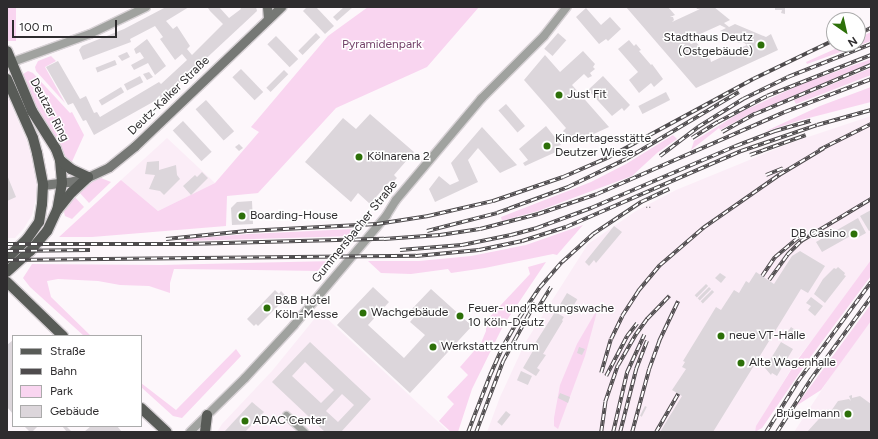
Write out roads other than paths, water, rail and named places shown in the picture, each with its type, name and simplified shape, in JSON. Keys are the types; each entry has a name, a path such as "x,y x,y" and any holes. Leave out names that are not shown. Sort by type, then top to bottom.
{"main road":[{"path":"267,7 268,19"},
{"name":"Deutz-Kalker Straße","path":"43,185 62,183 88,177 109,166 135,146 281,7"},
{"name":"Deutzer Ring","path":"7,52 9,64 32,111 52,142 60,160 62,183 57,210"},
{"name":"Deutzer Ring","path":"7,79 33,138 43,185 39,222 27,239 7,258"},
{"path":"7,272 41,240 57,210 72,192 88,177 72,170 60,160"},
{"path":"7,282 61,335"},
{"path":"142,409 168,432"},
{"path":"205,432 208,415"}],"street":[{"path":"9,64 90,34 146,7"},
{"name":"Gummersbacher Straße","path":"190,432 294,325 386,216 396,200 481,99 544,36 567,7"},
{"path":"286,415 304,432"}],"railway":[{"path":"866,30 871,28"},
{"path":"166,239 247,231 377,224 428,216 493,201 563,177 607,158 753,79 826,44"},
{"path":"660,156 698,127 743,99 788,77 871,44"},
{"path":"692,138 718,122 767,96 871,55"},
{"path":"722,132 755,114 871,65"},
{"path":"7,244 187,244 384,239 440,235 480,229 538,214 597,194 785,112 871,79"},
{"path":"427,231 497,213 568,187 626,159 739,92"},
{"path":"7,260 416,256 479,250 522,241 566,227 741,151 817,125 871,110"},
{"path":"400,250 462,245 537,228 591,208 736,146 775,131 811,121"},
{"path":"819,150 871,124"},
{"path":"750,155 806,135"},
{"path":"601,373 611,339 622,316 638,291 660,265 703,228 779,175 824,148"},
{"path":"766,175 783,168"},
{"path":"468,432 503,346 519,318 540,287 562,262 593,234 641,202 669,189"},
{"path":"769,280 787,255 801,241 871,199"},
{"path":"762,276 775,257 802,234"},
{"path":"7,251 90,250"},
{"path":"766,432 798,381 871,282"},
{"path":"536,311 551,287"},
{"path":"601,432 605,402 618,365 636,334 647,319 669,296"},
{"path":"777,432 811,379 871,297"},
{"path":"632,432 649,369 659,341 678,301"},
{"path":"476,432 503,361 535,303"},
{"path":"606,376 627,336 637,323"},
{"path":"613,432 627,372 644,335"},
{"path":"620,432 636,369 647,341"},
{"path":"656,432 678,394"}],"place":[{"name":"Stadthaus Deutz (Ostgebäude)","path":"761,45"},
{"name":"Just Fit","path":"559,95"},
{"name":"Kindertagesstätte Deutzer Wiese","path":"547,146"},
{"name":"Kölnarena 2","path":"359,157"},
{"name":"Boarding-House","path":"242,216"},
{"name":"DB Casino","path":"854,234"},
{"name":"B&B Hotel Köln-Messe","path":"267,308"},
{"name":"Wachgebäude","path":"363,313"},
{"name":"Feuer- und Rettungswache 10 Köln-Deutz","path":"460,316"},
{"name":"neue VT-Halle","path":"721,336"},
{"name":"Werkstattzentrum","path":"433,347"},
{"name":"Alte Wagenhalle","path":"741,363"},
{"name":"Brügelmann","path":"848,414"},
{"name":"ADAC Center","path":"245,421"}],"park label":[{"name":"Pyramidenpark","path":"382,45"}]}
